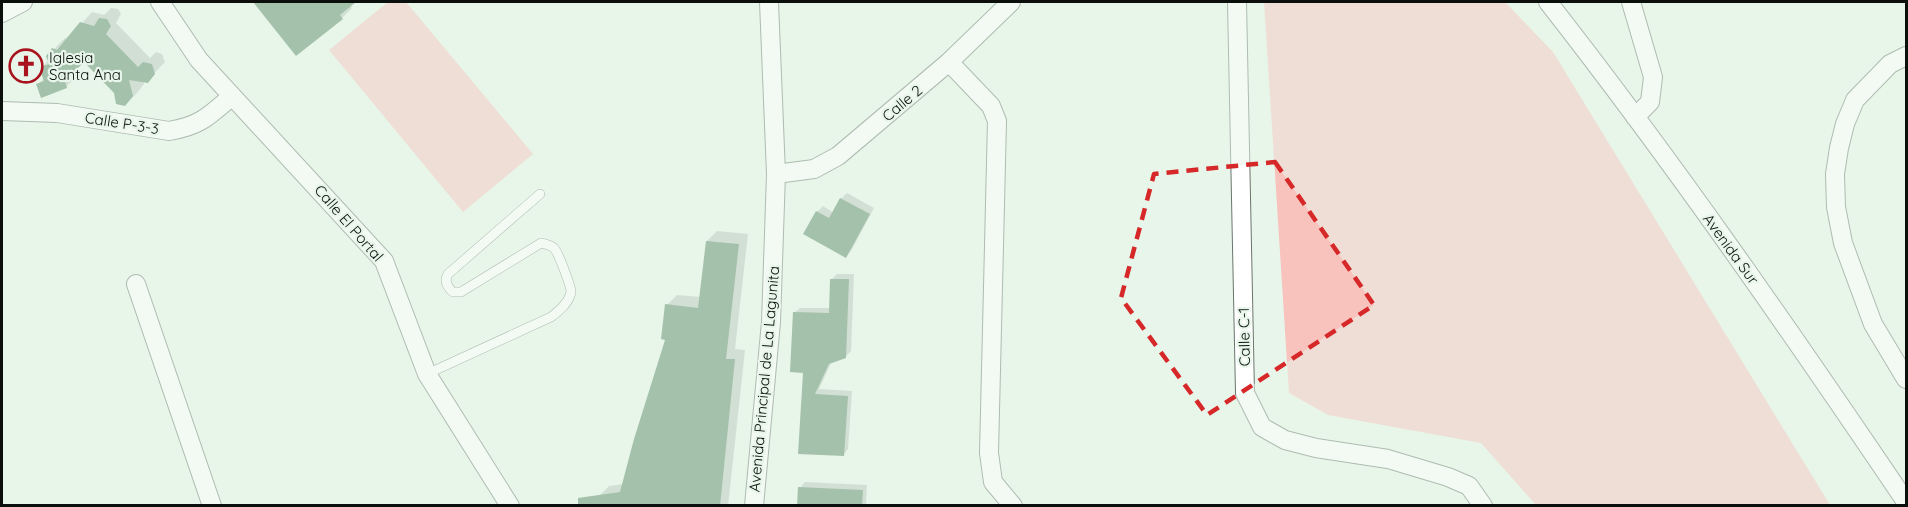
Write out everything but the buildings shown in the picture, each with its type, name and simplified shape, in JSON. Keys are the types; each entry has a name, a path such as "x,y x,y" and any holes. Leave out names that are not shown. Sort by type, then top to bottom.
{"street":[{"path":"2,13 23,2"},
{"name":"Calle El Portal","path":"160,2 199,60 384,261 427,374 510,506"},
{"name":"Avenida Principal de La Lagunita","path":"754,506 771,322 776,174 769,2"},
{"name":"Calle 2","path":"776,174 814,169 838,156 949,63 1011,2"},
{"name":"Calle C-1","path":"1237,2 1245,393 1262,427 1285,441 1388,459 1448,477 1469,486 1483,506"},
{"name":"Avenida Sur","path":"1548,2 1601,70 1790,331 1906,502"},
{"path":"1631,2 1653,77 1650,102 1635,117"},
{"path":"1906,57 1890,64 1855,100 1845,124 1835,174 1836,207 1843,243 1873,324 1906,379"},
{"path":"949,63 991,106 998,122 989,453 993,482 1013,506"},
{"name":"Calle P-3-3","path":"2,111 57,113 169,131 187,128 204,120 232,96"},
{"path":"136,284 212,506"}],"lane":[{"path":"427,374 551,317 561,310 568,300 571,290 556,249 549,244 541,243 460,292 453,292 446,284 448,274 540,194"}],"highlighted area":[{"path":"1275,162 1374,305 1207,415 1121,298 1154,174"}],"shaded area":[{"path":"388,2 406,2 533,154 463,212 329,50"},
{"path":"1264,2 1505,2 1553,52 1830,505 1536,505 1481,443 1328,415 1289,393"}],"place":[{"name":"Iglesia Santa Ana","path":"26,66"}]}
